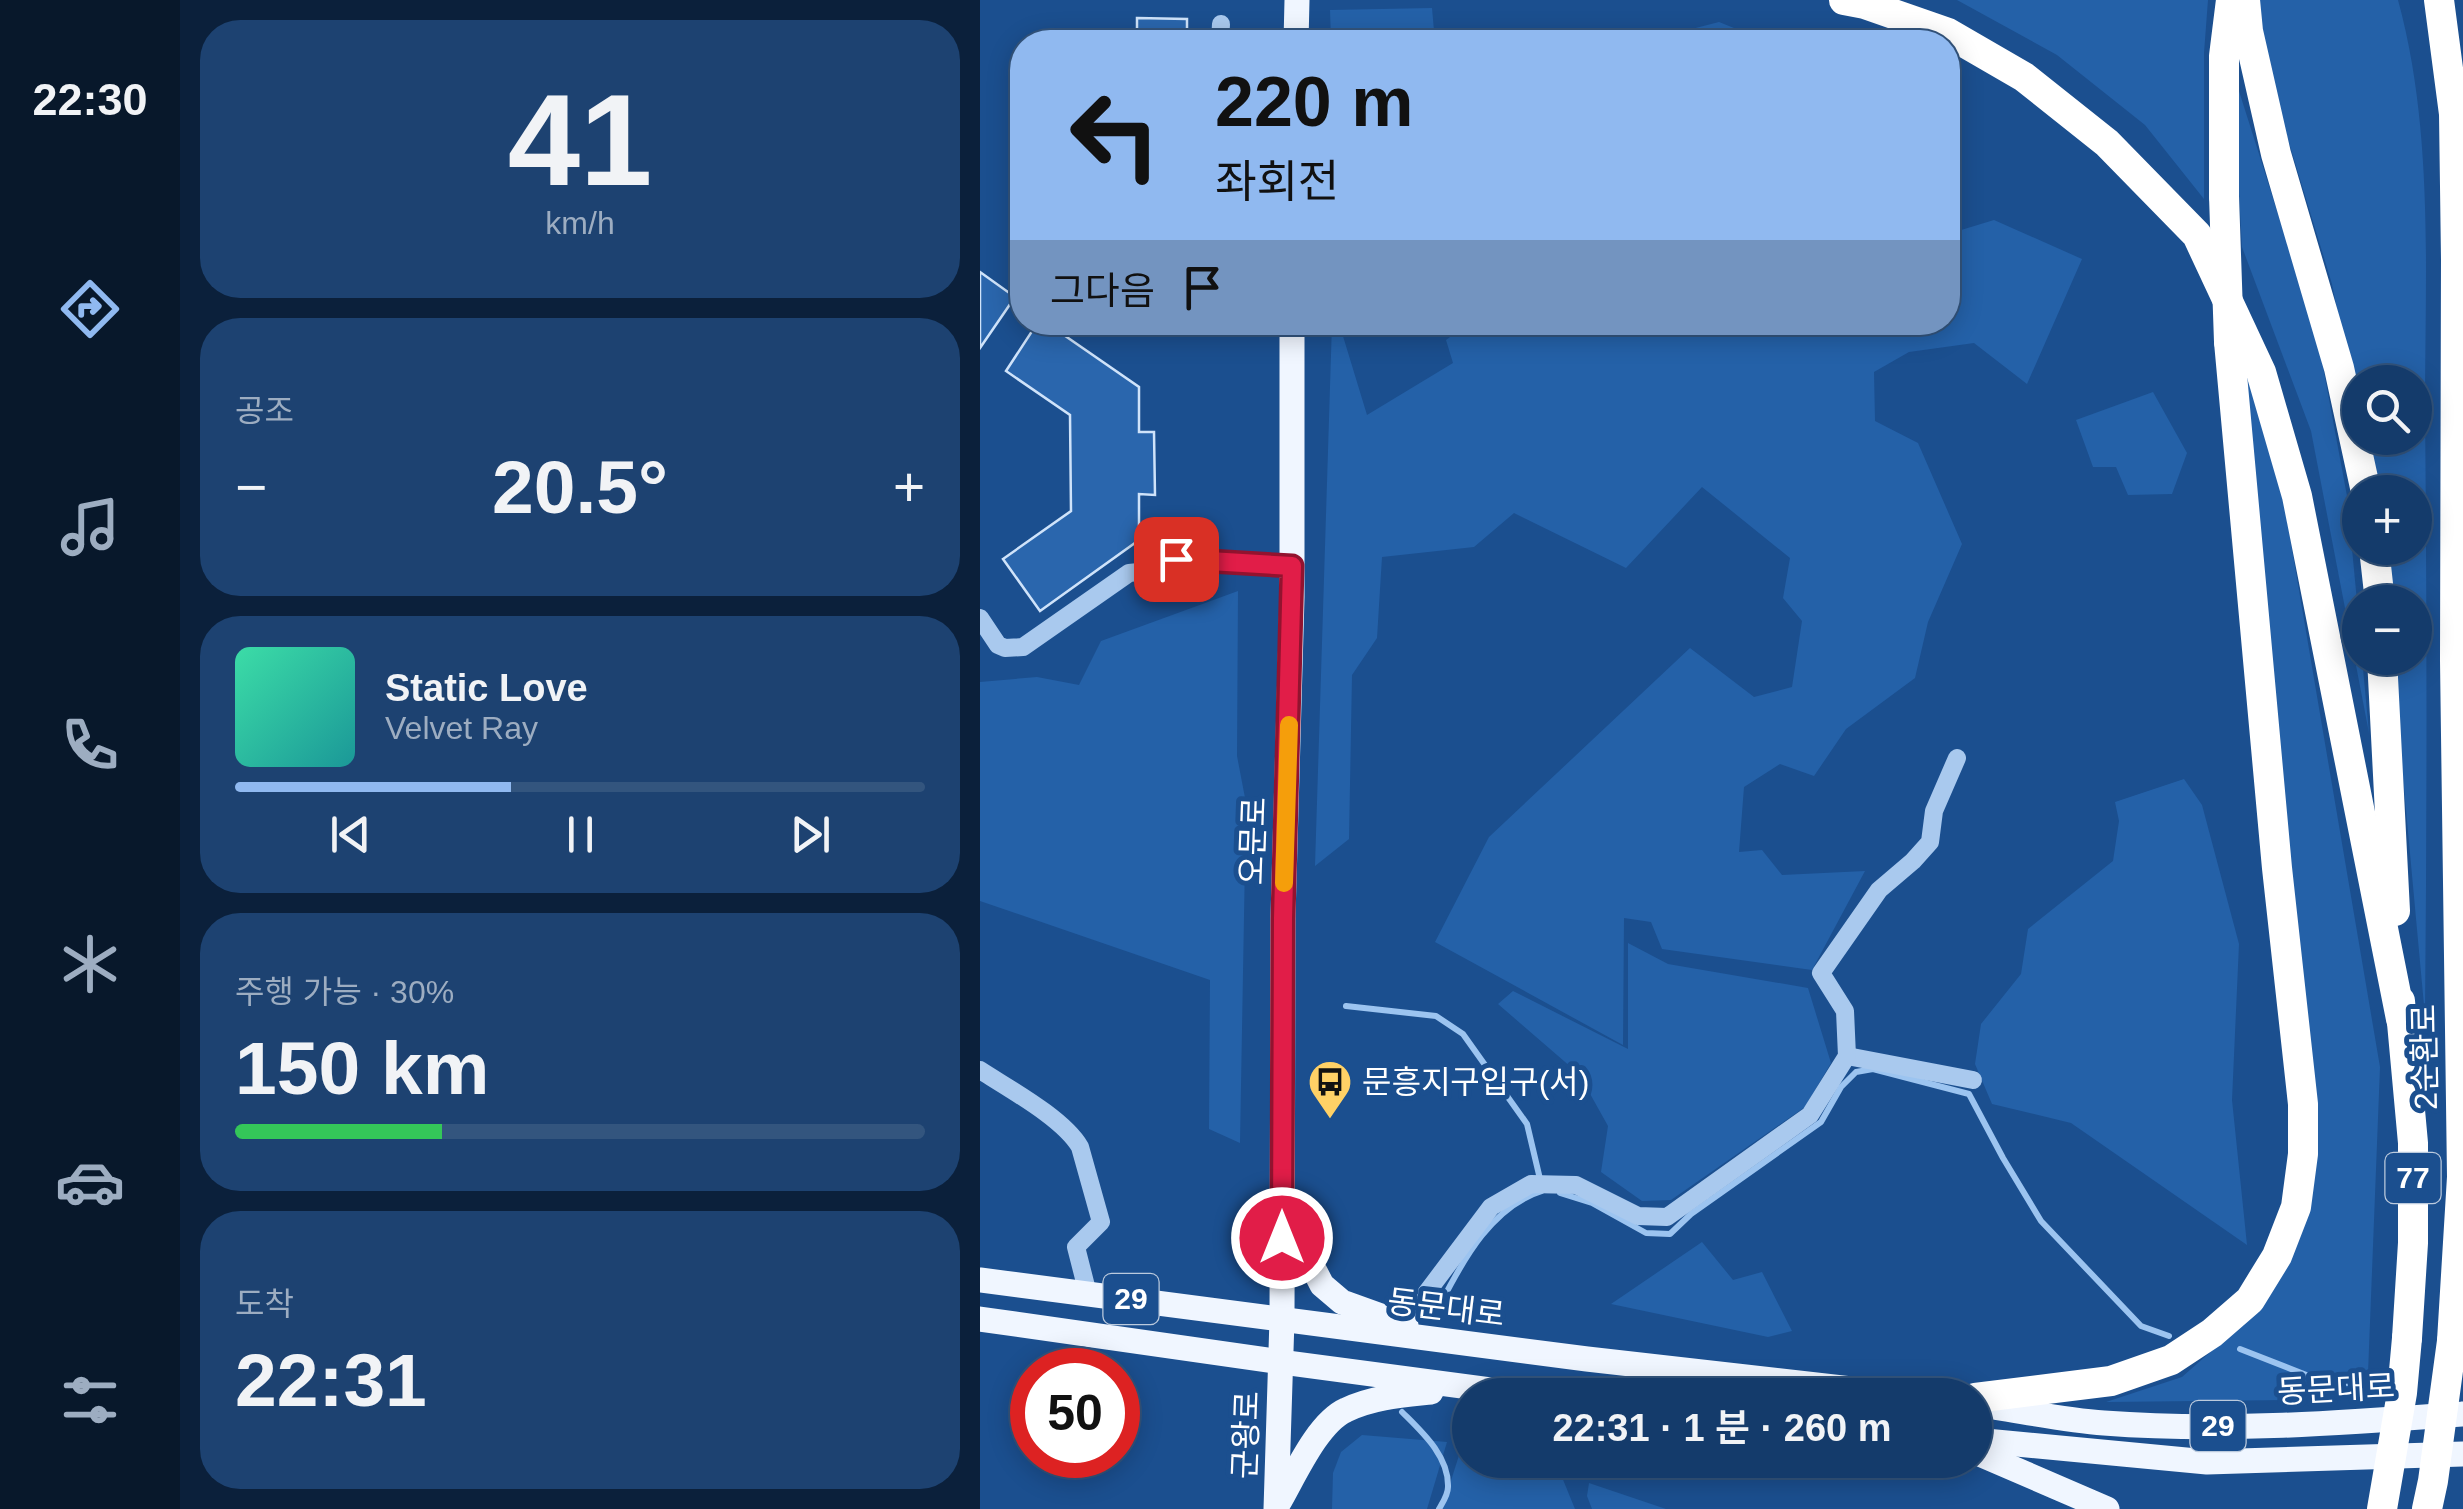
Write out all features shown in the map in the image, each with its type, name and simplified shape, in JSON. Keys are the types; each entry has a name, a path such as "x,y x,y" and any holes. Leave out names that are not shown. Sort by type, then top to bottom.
{"highway":[{"path":"1844,0 1939,30"},
{"path":"1992,1398 2110,1381 2170,1360 2212,1334 2250,1300 2277,1256 2296,1207 2303,1154 2303,1104 2276,868 2229,342 2224,56 2231,0"},
{"path":"2245,0 2248,31 2276,154 2339,368 2362,475"},
{"path":"2439,0 2454,114 2455,661"},
{"path":"1960,40 2024,77 2107,144 2196,235 2261,372 2297,496 2401,1019"},
{"path":"2455,661 2463,616"},
{"name":"2순환로","path":"2427,1509 2452,1341 2462,1178 2455,661"},
{"path":"2383,675 2401,1019"},
{"name":"2순환로","path":"2382,1509 2402,1393 2413,1243 2413,1143 2401,1019"}],"main road":[{"path":"1296,30 1297,0"},
{"name":"오문로","path":"1280,1362 1292,335"},
{"path":"1282,1209 1322,1285 1342,1302 1454,1342"},
{"name":"동문대로","path":"980,1280 1760,1378"},
{"name":"29","path":"980,1318 1452,1386"},
{"name":"군왕로","path":"1276,1509 1280,1362"},
{"path":"1276,1509 1316,1438 1343,1410 1385,1398 1452,1390"},
{"name":"동문대로","path":"1992,1404 2102,1423 2240,1427 2463,1414"},
{"name":"29","path":"1992,1442 2206,1462 2463,1454"},
{"path":"1992,1459 2107,1509"}],"lane":[{"path":"980,618 998,644 1014,649 1023,647 1128,573 1158,570 1176,559 1292,566"},
{"path":"1402,1324 1491,1207 1531,1184 1576,1185 1638,1216 1666,1217 1810,1114 1847,1056 1845,1011 1821,972 1879,890 1930,842 1934,811 1957,758"},
{"path":"1847,1056 1973,1080"},
{"path":"980,1070 1054,1120 1080,1147 1101,1222 1076,1247 1088,1294"}],"shaded area":[{"path":"1957,0 2208,0 2204,199 2145,125 2057,55"},
{"path":"2253,0 2398,0 2417,100 2422,152 2425,365 2348,365 2332,284 2261,51"},
{"path":"1432,8 1434,30 1331,30 1330,10"},
{"path":"1719,22 1739,30 1688,30"},
{"path":"2232,69 2318,340 2343,475 2342,565 2354,565 2355,585 2342,585 2342,592 2311,431 2242,247"},
{"path":"1994,220 2082,259 2027,384 1974,343 1909,352 1874,372 1875,421 1918,443 1962,544 1928,622 1915,678 1846,729 1814,776 1780,764 1744,787 1739,852 1762,850 1782,875 1865,871 1812,970 1662,949 1651,922 1624,918 1623,1045 1435,942 1489,837 1690,648 1754,697 1792,687 1802,621 1783,598 1790,558 1702,487 1626,568 1514,513 1474,547 1382,557 1377,638 1352,675 1349,839 1315,866 1332,335 1343,335 1367,415 1453,363 1446,340 1453,335 1960,335 1960,230"},
{"path":"2244,368 2276,455 2380,1067 2367,1399 2106,1402 2182,1377 2257,1311 2299,1212"},
{"path":"2153,392 2187,453 2172,494 2128,495 2116,467 2093,467 2076,420"},
{"path":"2366,455 2425,455 2425,475 2370,475"},
{"path":"2384,565 2425,565 2425,585 2385,585"},
{"path":"1238,591 1237,756 1246,803 1240,1143 1209,1129 1210,980 980,901 980,682 1037,677 1079,685 1101,641"},
{"path":"2358,675 2364,675 2369,733"},
{"path":"2394,675 2426,675 2425,1016"},
{"path":"2184,779 2202,805 2239,944 2232,1100 2247,1245 2071,1123 1992,1104 1975,1064 1981,1024 2021,974 2028,929 2113,861 2119,821 2115,802"},
{"path":"1628,943 1668,964 1808,988 1831,1063 1805,1107 1671,1200 1642,1201 1601,1172 1608,1126 1579,1074 1498,1004 1513,991 1628,1049"},
{"path":"1702,1242 1733,1280 1762,1272 1792,1331 1768,1337 1611,1304"},
{"path":"1362,1435 1447,1442 1427,1509 1332,1509 1333,1473 1341,1452"},
{"path":"1452,1477 1562,1478 1575,1509 1442,1509"},
{"path":"1589,1483 1666,1509 1592,1509 1587,1496"}],"building":[{"path":"1137,18 1187,19 1187,30 1137,30"},
{"path":"980,272 1010,293 1010,304 980,348"},
{"path":"1030,335 1064,335 1139,387 1139,432 1154,432 1155,495 1139,494 1139,540 1040,611 1003,559 1071,511 1070,415 1006,371"}],"waterway":[{"path":"1346,1006 1436,1016 1463,1034 1527,1124 1540,1179"},
{"path":"1560,1193 1592,1203 1646,1233 1670,1234 1691,1214 1821,1122 1841,1087 1856,1072 1873,1069 1969,1094 2041,1221 2141,1326 2169,1336"},
{"path":"1442,1301 1470,1251 1495,1221 1509,1208 1542,1191"},
{"path":"2240,1349 2314,1378 2355,1384"},
{"path":"1402,1412 1433,1445 1444,1465 1448,1490 1439,1509"}],"slow traffic":[{"path":"1284,883 1289,725"}],"place":[{"name":"문흥지구입구(서)","path":"1330,1120"}],"route":[{"path":"1176,559 1292,566 1283,918 1282,1238"}]}
